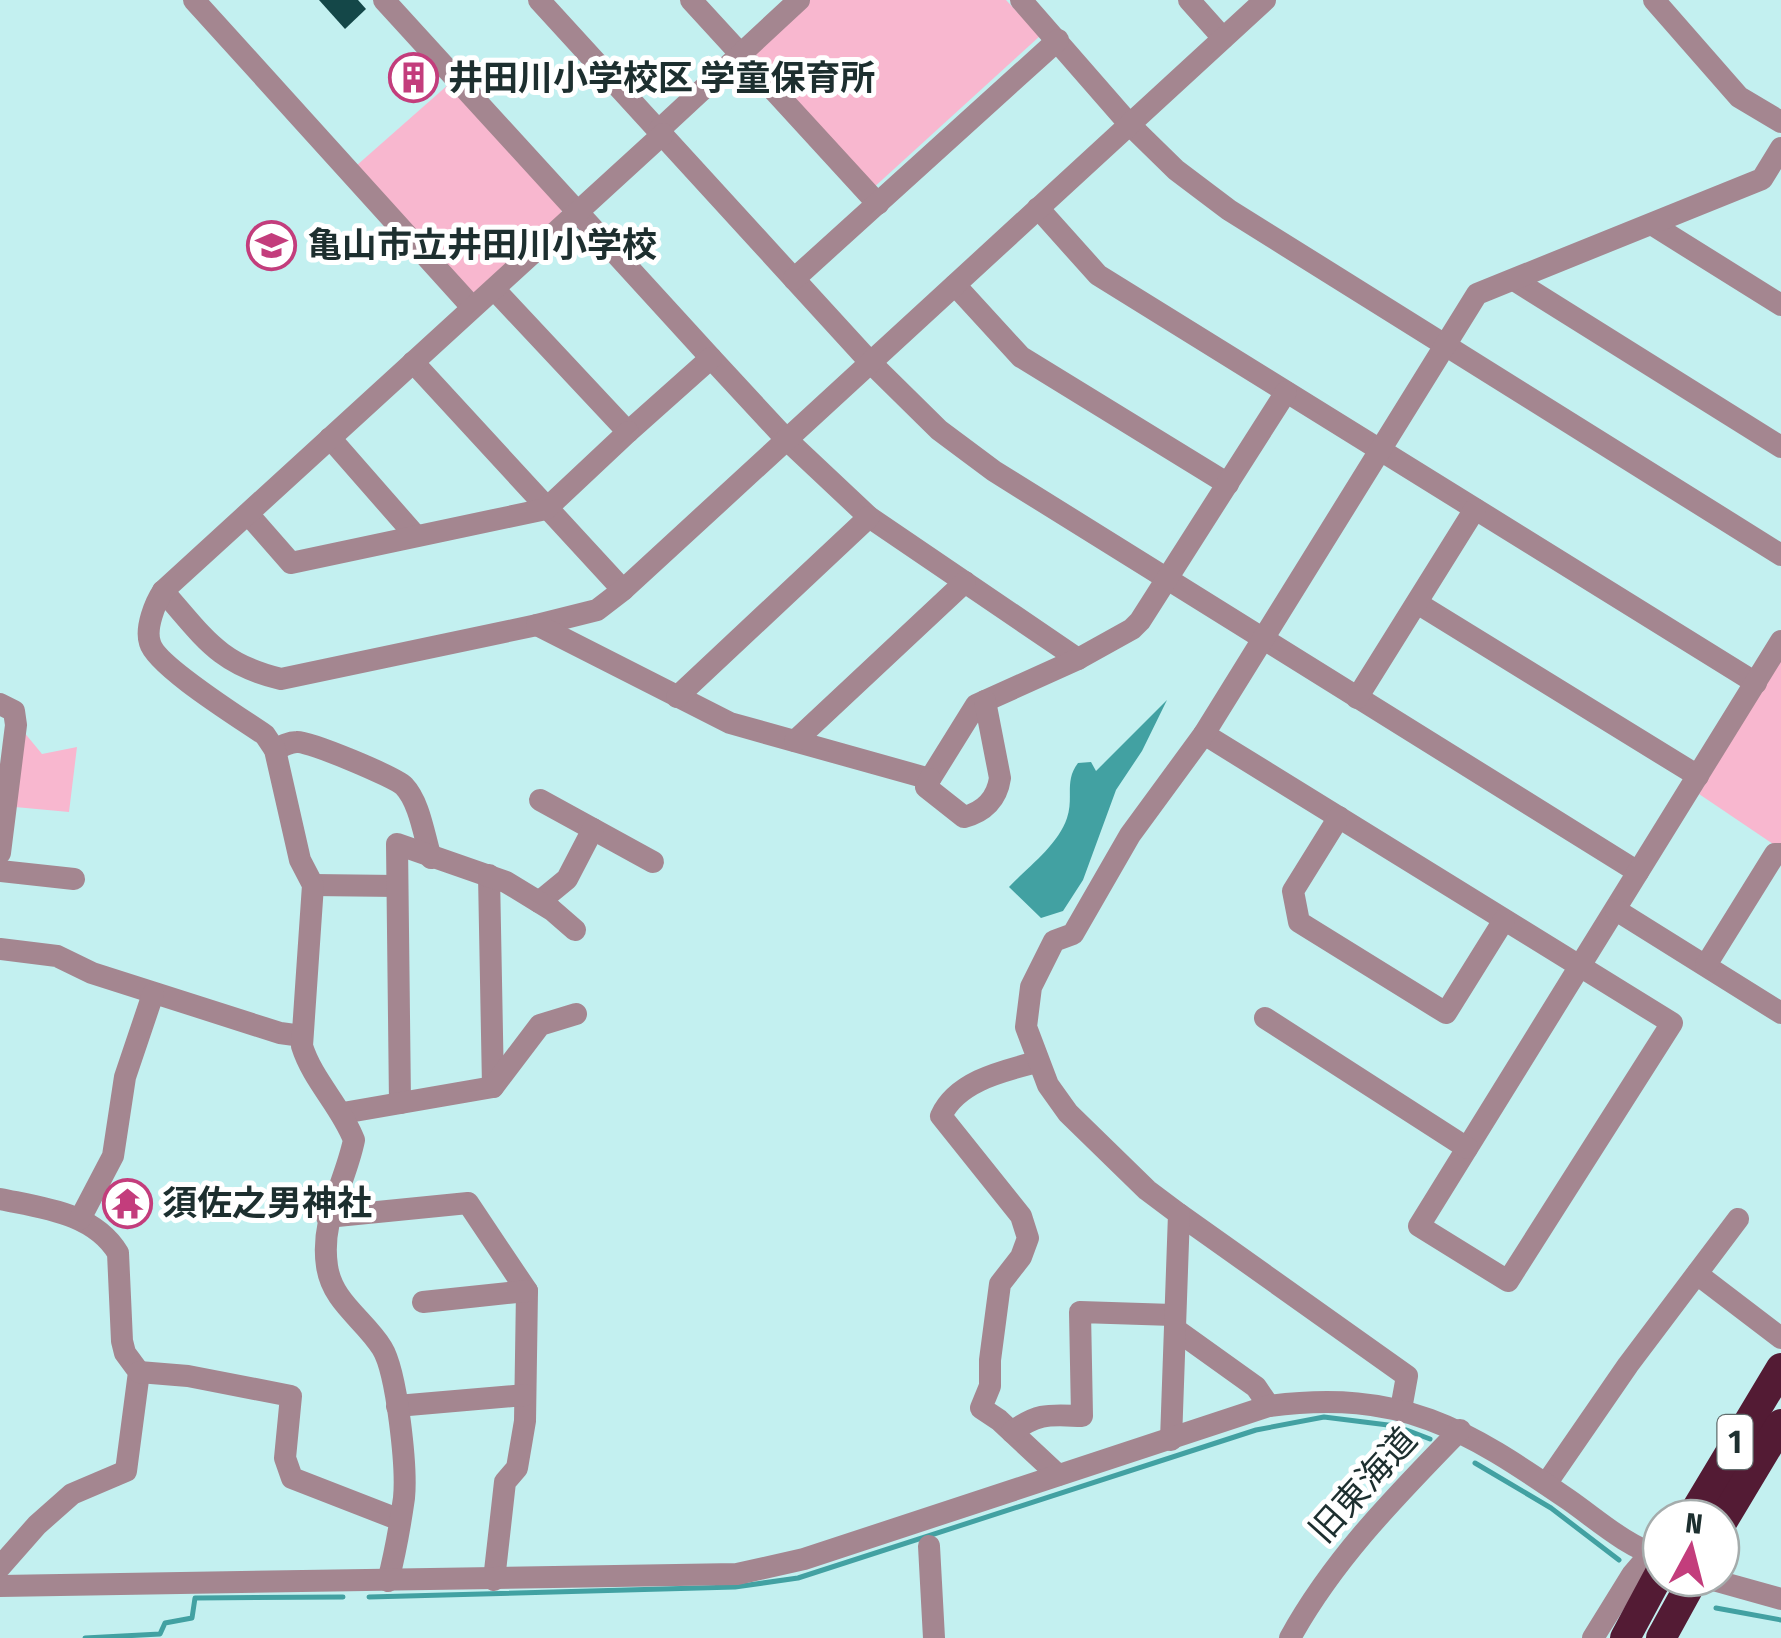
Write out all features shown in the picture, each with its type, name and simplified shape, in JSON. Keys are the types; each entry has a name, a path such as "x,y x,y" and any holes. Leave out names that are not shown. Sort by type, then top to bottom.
{"highway":[{"name":"1","path":"1703,1498 1781,1368"},
{"name":"1","path":"1737,1498 1781,1424"},
{"path":"1625,1638 1641,1598"},
{"path":"1661,1638 1683,1598"}],"street":[{"path":"194,0 472,307"},
{"path":"384,0 711,358 868,517 1078,659"},
{"path":"539,0 870,362 954,442 1638,872"},
{"path":"691,0 878,204"},
{"path":"388,1582 404,1494 398,1406 394,1375 380,1344 360,1324 330,1281 326,1264 327,1218 354,1140 343,1113 308,1066 302,1036 312,885 300,860 275,750 265,735 158,656 150,643 150,625 164,591 578,211 798,0"},
{"path":"1020,0 1131,126 1176,170 1228,210 1781,555"},
{"path":"1188,0 1224,38"},
{"path":"164,591 219,654 255,673 281,679 596,610 623,590 1265,0"},
{"path":"1654,0 1740,96 1781,122"},
{"path":"794,279 1058,40"},
{"path":"1401,1409 1407,1376 1148,1190 1068,1113 1048,1086 1026,1027 1032,987 1054,942 1073,934 1130,836 1204,734 1477,294 1762,179 1781,148"},
{"path":"1038,208 1098,274 1756,683"},
{"path":"1653,224 1781,305"},
{"path":"1514,280 1781,447"},
{"path":"955,285 1021,356 1228,484"},
{"path":"494,289 628,432"},
{"path":"248,514 291,563 546,509 711,358"},
{"path":"413,362 623,590"},
{"path":"985,701 1000,778 998,790 981,812 964,816 926,786 976,705 1078,659 1132,629 1168,580 1286,392"},
{"path":"330,438 415,535"},
{"path":"1357,698 1475,509"},
{"path":"677,697 868,517"},
{"path":"794,741 965,582"},
{"path":"1418,603 1698,776"},
{"path":"537,625 730,722 930,779"},
{"path":"1204,734 1580,968 1672,1023 1508,1281 1419,1226 1467,1148 1580,968 1616,910 1781,641"},
{"path":"0,704 14,711 16,726 0,853"},
{"path":"275,750 292,741 309,743 394,778 414,800 431,858"},
{"path":"540,800 654,862"},
{"path":"1339,817 1292,891 1299,922 1446,1013 1504,920"},
{"path":"539,902 567,879 593,829"},
{"path":"400,1103 397,844 489,875 539,902 575,930"},
{"path":"1706,965 1774,854 1781,854"},
{"path":"0,871 74,880"},
{"path":"489,875 493,1087"},
{"path":"312,885 397,886"},
{"path":"1616,910 1781,1013"},
{"path":"0,949 57,956 153,994 280,1034 302,1036"},
{"path":"80,1219 113,1156 125,1077 153,994"},
{"path":"343,1113 493,1087 540,1025 576,1014"},
{"path":"1265,1018 1467,1148"},
{"path":"1037,1062 982,1079 946,1105 941,1116 1026,1226 1027,1248 1000,1284 990,1386 981,1408 1058,1476"},
{"path":"0,1200 80,1219 96,1228 118,1254 122,1341 125,1353 139,1372 126,1472 72,1494 37,1524 0,1567"},
{"path":"327,1218 468,1204 528,1291 525,1421 517,1468 505,1482 494,1580"},
{"path":"1170,1440 1179,1214"},
{"path":"1546,1484 1628,1365 1738,1220"},
{"path":"1696,1274 1781,1338"},
{"path":"423,1302 528,1291"},
{"path":"1012,1432 1043,1414 1082,1416 1080,1312 1174,1322 1256,1387 1269,1406"},
{"path":"139,1372 188,1376 291,1396 285,1458 292,1478 400,1520"},
{"path":"398,1406 525,1395"},
{"path":"0,1586 737,1574 804,1559 1269,1406 1330,1400 1401,1409 1460,1430"},
{"name":"旧東海道","path":"1290,1638 1333,1570 1391,1501 1460,1430 1641,1551"},
{"path":"929,1546 934,1638"},
{"path":"1593,1638 1641,1580"},
{"path":"1741,1588 1781,1599"}],"shaded area":[{"path":"806,0 1006,0 1040,36 871,190 750,53"},
{"path":"449,84 562,207 561,215 478,292 469,292 356,166"},
{"path":"1781,657 1781,845 1773,844 1699,794"},
{"path":"23,731 42,754 77,747 69,812 15,807"}],"water":[{"path":"1167,700 1142,751 1116,790 1083,880 1063,911 1041,918 1009,887 1063,828 1069,811 1070,783 1078,763 1091,762 1096,771"}],"building":[{"path":"319,0 358,0 366,9 345,29"},
{"name":"井田川小学校区 学童保育所","path":"414,55 437,80 414,103 388,75"}],"waterway":[{"path":"369,1597 735,1587 798,1578 1256,1430 1324,1417 1396,1426 1430,1439"},
{"path":"1475,1463 1551,1508 1619,1560"},
{"path":"85,1638 160,1634 165,1623 192,1618 195,1598 343,1597"},
{"path":"1716,1608 1781,1620"}],"place":[{"name":"井田川小学校区 学童保育所","path":"413,78"},
{"name":"亀山市立井田川小学校","path":"272,245"},
{"name":"須佐之男神社","path":"127,1203"}]}
